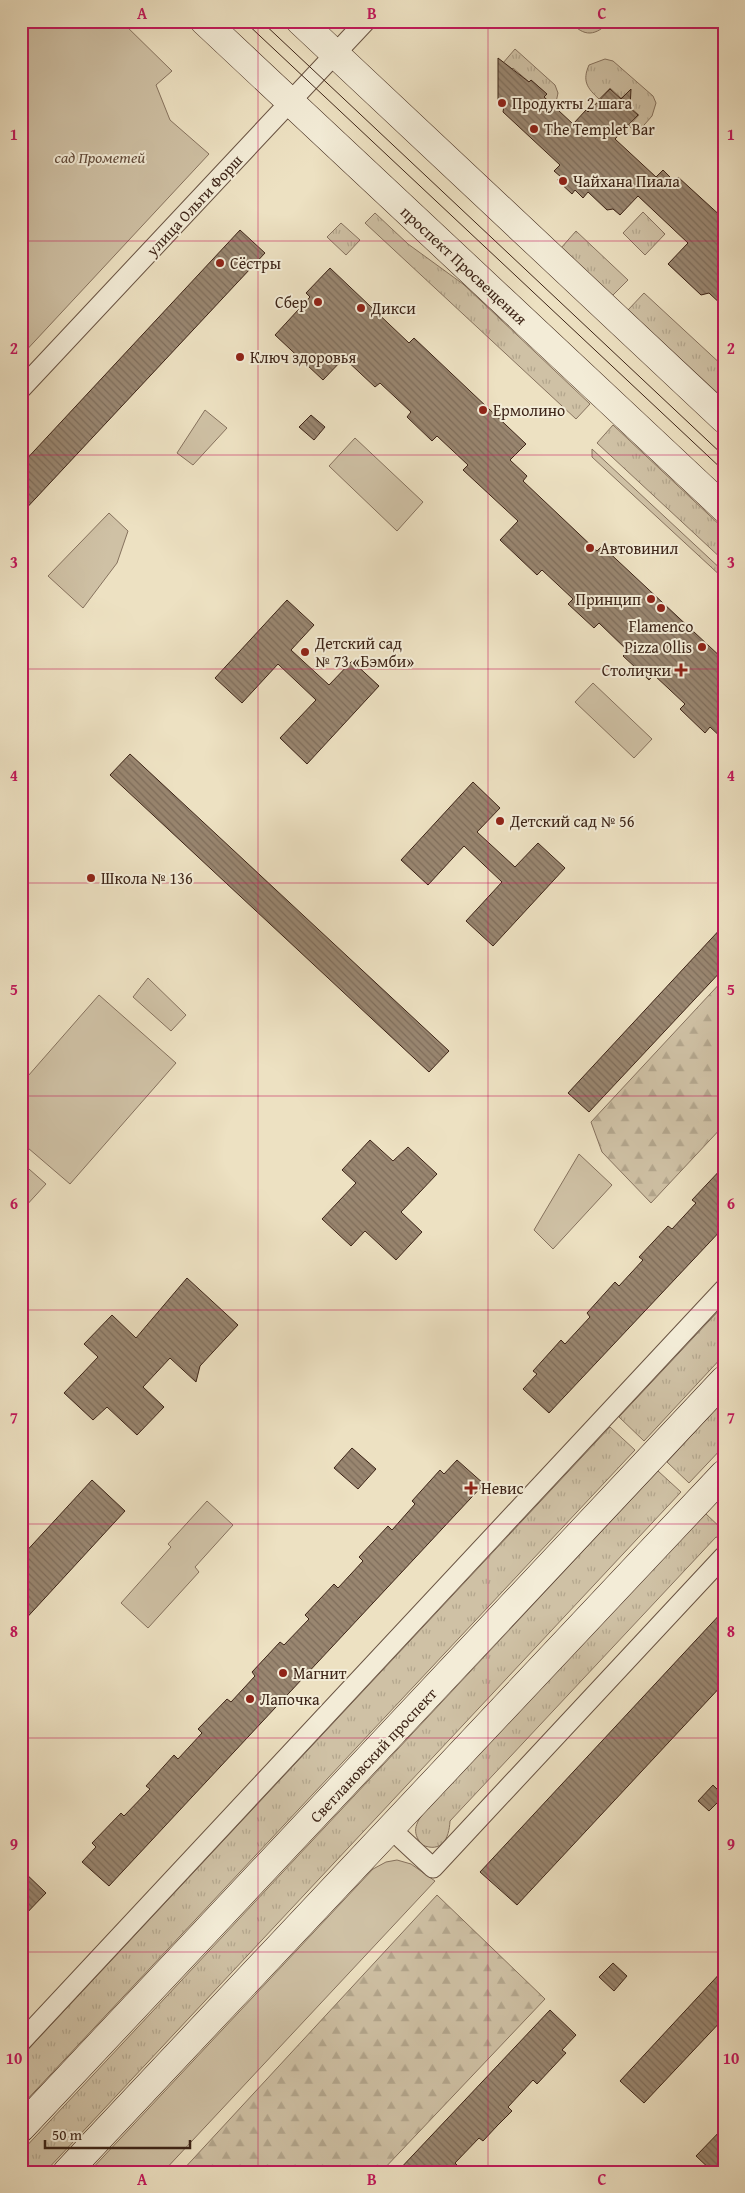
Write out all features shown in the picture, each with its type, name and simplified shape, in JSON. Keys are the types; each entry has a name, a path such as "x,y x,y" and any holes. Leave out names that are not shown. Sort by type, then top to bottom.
{"main road":[{"name":"проспект Просвещения","path":"204,21 724,508"},
{"path":"300,21 724,419"},
{"name":"Светлановский проспект","path":"21,2128 724,1380"},
{"path":"67,2172 724,1474"}],"street":[{"name":"улица Ольги Форш","path":"21,389 366,21"},
{"path":"21,2042 724,1289"},
{"path":"391,1829 432,1868 724,1556"}],"green space":[{"name":"сад Прометей","path":"21,21 121,21 172,71 156,85 170,120 209,154 21,356"},
{"path":"570,21 610,21 600,30 590,33 580,30"},
{"path":"515,49 555,85 558,93 555,107 544,97 547,94 531,80 529,82 513,68 511,70 503,63"},
{"path":"605,59 613,61 653,96 656,103 652,116 637,133 629,126 639,115 631,108 631,102 624,96 621,98 610,88 599,99 587,84 586,76 589,65"},
{"path":"643,212 665,234 645,255 623,233"},
{"path":"375,213 408,244 463,284 590,404 576,419 365,223"},
{"path":"341,223 360,240 346,255 327,237"},
{"path":"576,231 628,280 612,296 561,248"},
{"path":"644,293 724,367 724,399 628,310"},
{"path":"205,410 227,428 193,465 177,453"},
{"path":"613,425 724,529 724,561 597,443"},
{"path":"355,438 423,502 397,531 329,466"},
{"path":"592,449 724,572 724,579 592,457"},
{"path":"109,513 128,531 117,563 83,608 48,576"},
{"path":"593,683 652,739 634,758 575,702"},
{"path":"148,978 186,1015 171,1031 133,997"},
{"path":"724,979 724,1125 651,1203 602,1152 591,1122"},
{"path":"99,995 176,1063 70,1184 21,1142 21,1084"},
{"path":"579,1154 612,1185 553,1249 534,1230"},
{"path":"21,1162 46,1184 24,1208 21,1205"},
{"path":"724,1305 724,1355 644,1441 619,1417"},
{"path":"724,1400 724,1446 689,1483 667,1462"},
{"path":"610,1427 635,1450 21,2106 21,2057"},
{"path":"658,1471 681,1492 45,2172 21,2172 21,2152"},
{"path":"207,1501 233,1525 195,1567 199,1572 148,1628 121,1603 171,1547 168,1544"},
{"path":"705,1513 724,1531 724,1539 716,1537 450,1821 448,1833 443,1843 435,1847 422,1845 417,1837 416,1830 417,1823 422,1815"},
{"path":"397,1860 411,1864 435,1881 163,2172 89,2172 373,1869 386,1862"},
{"path":"437,1895 545,1999 381,2172 181,2172"}],"building":[{"path":"498,58 529,82 531,80 547,94 544,97 573,124 586,110 588,112 610,89 621,99 631,89 630,108 638,115 615,139 656,177 663,170 674,181 678,177 724,219 724,307 709,293 701,295 668,264 688,243 638,196 620,215 613,209 607,210 588,192 583,198 575,190 572,194 557,180 561,177 554,171 560,165 503,112 504,106 498,101"},
{"path":"240,230 265,253 21,514 21,465"},
{"path":"330,268 409,343 414,338 526,444 510,460 527,476 523,481 597,551 602,546 724,660 724,740 710,727 705,733 680,709 685,704 654,675 649,680 623,656 628,651 599,623 594,628 568,604 573,599 542,570 537,575 500,540 518,521 463,470 468,465 437,436 432,441 407,417 411,412 380,383 375,387 344,358 323,380 275,335 310,297 306,293"},
{"path":"311,415 325,427 314,440 299,427"},
{"path":"287,600 314,625 291,650 329,685 352,661 379,686 307,764 280,738 316,700 278,664 242,703 215,678"},
{"path":"130,754 449,1051 429,1072 110,775"},
{"path":"473,782 500,808 477,832 515,867 538,843 565,868 493,946 466,921 502,882 464,846 428,885 401,860"},
{"path":"724,925 724,968 589,1112 568,1093"},
{"path":"370,1140 393,1161 408,1147 437,1174 401,1212 422,1232 396,1260 365,1231 351,1246 322,1219 356,1183 342,1170"},
{"path":"724,1166 724,1227 549,1413 523,1389 537,1374 533,1371 561,1340 565,1344 590,1317 587,1313 615,1282 619,1286 643,1260 639,1257 668,1226 672,1229 696,1203 692,1200"},
{"path":"187,1278 238,1325 200,1366 196,1382 170,1358 143,1387 164,1407 137,1435 107,1407 93,1420 64,1393 98,1357 84,1344 112,1315 136,1338"},
{"path":"352,1448 376,1469 358,1489 334,1468"},
{"path":"457,1460 484,1484 109,1886 82,1862 96,1847 92,1843 121,1813 124,1816 150,1789 146,1786 174,1755 178,1759 202,1733 198,1729 227,1699 231,1702 255,1676 252,1672 280,1642 284,1645 309,1619 305,1615 334,1584 338,1588 363,1561 359,1557 388,1526 392,1530 415,1504 412,1501 440,1470 444,1474"},
{"path":"92,1480 125,1511 21,1624 21,1557"},
{"path":"724,1610 724,1683 517,1905 480,1872"},
{"path":"713,1785 724,1796 709,1811 698,1801"},
{"path":"21,1869 46,1893 21,1919"},
{"path":"613,1963 627,1976 614,1991 599,1977"},
{"path":"724,1969 724,2018 644,2103 620,2081"},
{"path":"550,2010 576,2035 562,2050 566,2053 537,2084 533,2080 508,2107 512,2111 483,2141 479,2138 455,2163 464,2172 397,2172"},
{"path":"724,2127 724,2172 713,2172 696,2156"}],"tram line":[{"path":"244,21 724,471"},
{"path":"261,21 724,456"}],"place":[{"name":"Продукты 2 шага","path":"502,103"},
{"name":"The Templet Bar","path":"534,129"},
{"name":"Чайхана Пиала","path":"563,181"},
{"name":"Сёстры","path":"220,263"},
{"name":"Сбер","path":"318,302"},
{"name":"Дикси","path":"361,308"},
{"name":"Ключ здоровья","path":"240,357"},
{"name":"Ермолино","path":"483,410"},
{"name":"Автовинил","path":"590,548"},
{"name":"Принцип","path":"651,599"},
{"name":"Flamenco","path":"661,608"},
{"name":"Pizza Ollis","path":"702,647"},
{"name":"Детский сад № 73 «Бэмби»","path":"305,652"},
{"name":"Столички","path":"681,670"},
{"name":"Детский сад № 56","path":"500,821"},
{"name":"Школа № 136","path":"91,878"},
{"name":"Невис","path":"471,1488"},
{"name":"Магнит","path":"283,1673"},
{"name":"Лапочка","path":"250,1699"}]}
